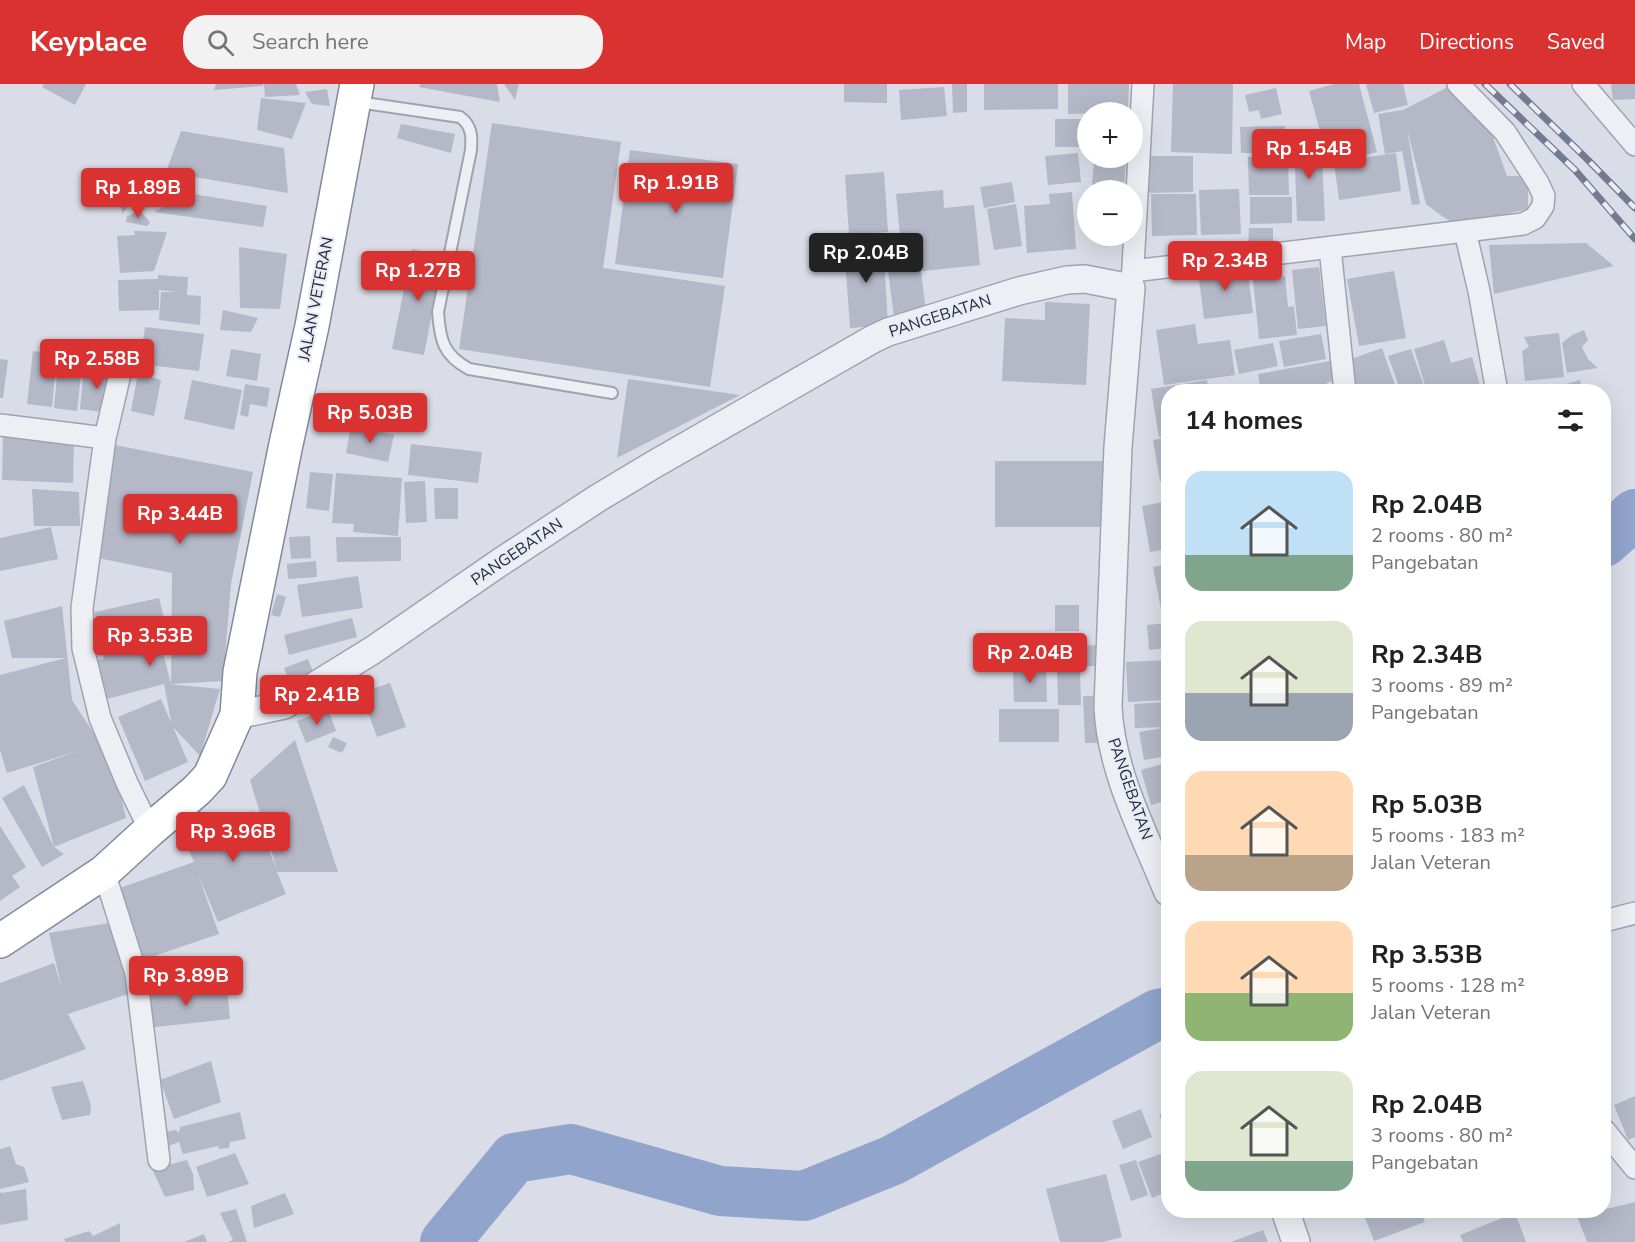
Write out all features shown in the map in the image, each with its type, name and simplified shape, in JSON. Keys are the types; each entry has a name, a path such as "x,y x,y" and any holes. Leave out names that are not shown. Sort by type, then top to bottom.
{"highway":[{"name":"JALAN VETERAN","path":"0,941 104,872 150,830 180,807 210,776 237,715 240,672 312,327 356,93"}],"street":[{"path":"1143,84 1132,280 1330,248 1523,224 1535,218 1543,206 1544,196 1538,183 1505,132 1458,84"},
{"path":"1583,84 1635,145"},
{"path":"1465,231 1479,291 1496,384"},
{"path":"1330,248 1344,384"},
{"name":"PANGEBATAN","path":"237,715 284,705 373,650 598,498 881,336 1019,291 1066,280 1132,280 1118,447 1109,729 1119,769 1161,874"},
{"path":"120,374 105,438 82,608 83,648 100,718 150,830"},
{"path":"0,425 105,438"},
{"path":"104,872 136,974 159,1160"},
{"path":"1611,919 1635,913"},
{"path":"1611,1139 1635,1168"},
{"path":"1288,1218 1296,1242"}],"lane":[{"path":"356,93 460,117 467,122 472,131 471,150 438,312 439,331 445,348 455,361 469,369 612,393"}],"building":[{"path":"44,84 86,84 75,105 42,87"},
{"path":"216,84 263,84 263,86 214,90"},
{"path":"264,84 296,84 300,95 265,97"},
{"path":"420,84 497,84 500,102 419,87"},
{"path":"504,84 519,84 515,100"},
{"path":"844,84 887,84 887,103 844,102"},
{"path":"952,84 967,84 967,112 953,113"},
{"path":"984,84 1058,84 1058,109 984,110"},
{"path":"1068,84 1129,84 1128,102 1077,102 1077,114 1068,114"},
{"path":"1173,84 1233,84 1232,154 1171,152"},
{"path":"1334,84 1359,84 1377,152 1347,160 1344,149 1326,153 1309,91"},
{"path":"1366,84 1403,84 1408,105 1374,113"},
{"path":"1611,84 1635,84 1635,99 1613,100"},
{"path":"1450,86 1493,137 1507,176 1528,176 1528,209 1456,225 1439,214 1426,204 1407,129 1420,204 1412,205 1402,151 1385,154 1378,114 1403,110"},
{"path":"944,87 947,116 901,120 899,90"},
{"path":"1276,88 1282,114 1261,119 1259,110 1249,112 1245,95"},
{"path":"327,89 330,106 312,104 305,92"},
{"path":"261,98 306,103 292,139 257,130"},
{"path":"1055,119 1077,119 1077,147 1055,147"},
{"path":"492,123 621,142 603,268 725,286 710,387 459,349"},
{"path":"401,124 455,134 451,153 397,138"},
{"path":"1285,126 1285,153 1241,153 1240,127"},
{"path":"181,131 284,148 288,193 166,172"},
{"path":"1321,139 1325,221 1297,221 1294,140"},
{"path":"630,150 738,164 723,278 615,264"},
{"path":"1077,153 1077,168 1080,168 1081,180 1048,185 1045,156"},
{"path":"1396,153 1401,191 1339,200 1334,162"},
{"path":"1144,156 1193,156 1193,192 1144,193"},
{"path":"1288,156 1289,195 1249,195 1248,157"},
{"path":"124,168 152,185 122,213 116,173"},
{"path":"1093,168 1126,168 1125,180 1092,180"},
{"path":"884,172 888,232 849,235 845,175"},
{"path":"1012,182 1015,202 984,208 980,187"},
{"path":"1239,189 1241,234 1201,235 1199,190"},
{"path":"943,190 944,208 974,205 980,265 923,271 919,235 900,236 896,194"},
{"path":"1072,192 1076,249 1027,253 1024,206 1050,204 1049,194"},
{"path":"187,193 267,206 263,227 154,212"},
{"path":"1151,194 1196,194 1197,235 1152,236"},
{"path":"1250,197 1292,197 1292,223 1250,224"},
{"path":"1016,204 1022,246 994,250 987,209"},
{"path":"140,211 150,222 147,226 126,222 127,216"},
{"path":"1249,228 1273,228 1273,247 1248,246"},
{"path":"134,231 167,232 154,271 120,273 117,236 135,235"},
{"path":"917,239 926,312 894,316 884,242"},
{"path":"883,241 888,325 850,328 844,244"},
{"path":"1586,243 1614,266 1494,294 1489,245"},
{"path":"239,247 287,254 280,309 240,308"},
{"path":"412,249 443,256 424,355 392,349"},
{"path":"1247,266 1253,313 1204,319 1198,271"},
{"path":"1319,267 1326,326 1298,329 1292,270"},
{"path":"1394,271 1406,338 1359,346 1347,279"},
{"path":"158,275 188,277 187,295 201,296 200,325 159,320 161,292 178,292 159,290 159,310 119,311 118,280 158,279"},
{"path":"1285,276 1288,307 1294,306 1297,335 1259,339 1253,280"},
{"path":"1045,302 1090,304 1086,385 1002,381 1005,318 1045,320"},
{"path":"223,310 258,318 251,332 220,330"},
{"path":"1195,324 1198,344 1230,340 1235,375 1164,384 1156,330"},
{"path":"145,327 204,334 199,371 140,364"},
{"path":"1584,330 1588,340 1582,347 1588,359 1598,368 1567,373 1562,343 1572,335"},
{"path":"1559,333 1564,377 1525,381 1522,351 1529,347 1524,337"},
{"path":"1321,334 1326,359 1284,367 1279,341"},
{"path":"1444,340 1451,363 1472,357 1480,384 1425,384 1414,349"},
{"path":"1273,343 1278,366 1239,374 1234,350"},
{"path":"1382,348 1395,384 1350,384 1343,362"},
{"path":"231,349 261,354 257,381 226,376"},
{"path":"1411,349 1423,384 1398,384 1388,356"},
{"path":"33,351 57,354 52,407 27,404"},
{"path":"59,354 83,357 77,411 54,408"},
{"path":"0,359 8,360 3,398 0,398"},
{"path":"1336,360 1340,380 1327,382 1327,384 1260,384 1258,374"},
{"path":"84,367 115,371 110,413 80,409"},
{"path":"138,373 161,380 154,416 131,411"},
{"path":"628,379 740,395 617,458"},
{"path":"192,380 242,390 234,430 184,419"},
{"path":"1207,380 1208,384 1182,384"},
{"path":"1580,380 1581,384 1567,384"},
{"path":"245,384 270,388 267,407 250,404 248,417 240,415"},
{"path":"1161,387 1161,437 1159,437 1151,389"},
{"path":"351,425 394,435 388,462 346,453"},
{"path":"3,436 74,439 73,483 2,480"},
{"path":"1161,438 1161,481 1160,481 1153,440"},
{"path":"411,444 482,452 478,483 408,475"},
{"path":"115,445 253,472 231,584 223,681 171,684 172,573 93,557"},
{"path":"995,461 1105,461 1104,527 995,527"},
{"path":"310,472 333,474 329,511 306,508"},
{"path":"336,473 402,478 398,536 353,532 354,524 332,523"},
{"path":"425,481 427,522 406,523 404,482"},
{"path":"434,488 458,488 458,519 435,519"},
{"path":"32,489 79,492 80,526 34,526"},
{"path":"1161,502 1161,550 1150,552 1142,506"},
{"path":"51,527 58,559 0,571 0,538"},
{"path":"310,536 311,558 291,559 289,537"},
{"path":"336,537 401,537 401,561 337,562"},
{"path":"316,561 317,577 288,579 287,564"},
{"path":"1161,565 1161,609 1153,567"},
{"path":"358,576 363,608 302,617 297,585"},
{"path":"277,594 286,597 280,617 271,615"},
{"path":"159,598 171,646 161,645 171,684 168,684 220,689 200,756 172,726 164,684 107,699 98,660 104,659 94,612"},
{"path":"1055,605 1079,605 1079,631 1055,631"},
{"path":"62,606 72,700 100,743 108,740 126,818 54,847 33,767 78,751 7,773 0,750 0,675 66,658 12,658 4,621"},
{"path":"352,618 357,637 289,655 284,635"},
{"path":"1161,624 1161,649 1149,650 1147,625"},
{"path":"1051,634 1083,634 1083,646 1096,645 1097,666 1051,666"},
{"path":"308,659 313,672 289,681 284,668"},
{"path":"1161,660 1161,700 1128,702 1126,662"},
{"path":"1046,665 1047,702 1014,702 1013,666"},
{"path":"1057,668 1080,668 1081,705 1058,705"},
{"path":"390,683 406,727 377,737 361,693"},
{"path":"1083,696 1102,696 1104,743 1085,743"},
{"path":"161,699 188,762 145,781 118,717"},
{"path":"1161,702 1161,727 1135,728 1134,704"},
{"path":"328,709 336,731 306,743 297,721"},
{"path":"999,709 1059,709 1059,742 999,742"},
{"path":"1161,728 1161,757 1144,760 1139,732"},
{"path":"333,737 347,743 342,753 328,747"},
{"path":"295,740 338,872 277,872 286,894 218,922 198,874 219,934 142,960 117,889 194,862 184,839 252,811 277,869 250,780"},
{"path":"1161,764 1161,802 1151,805 1141,770"},
{"path":"24,785 54,847 64,854 42,867 2,798"},
{"path":"0,826 26,867 12,876 20,887 0,901"},
{"path":"115,922 134,992 68,1014 86,1049 0,1081 0,983 54,963 62,989 49,933"},
{"path":"227,987 230,1019 146,1028 142,996"},
{"path":"211,1061 221,1102 174,1119 160,1080"},
{"path":"83,1081 91,1105 90,1115 62,1120 51,1087"},
{"path":"1635,1096 1635,1137 1628,1140 1614,1105"},
{"path":"1141,1109 1152,1137 1123,1149 1112,1121"},
{"path":"240,1112 246,1139 230,1142 229,1148 219,1149 218,1146 183,1154 179,1142 163,1148 160,1133 176,1130 179,1133 180,1127"},
{"path":"10,1146 16,1164 24,1167 29,1182 0,1189 0,1149"},
{"path":"235,1153 249,1184 207,1197 196,1167"},
{"path":"1161,1154 1161,1195 1152,1198 1138,1162"},
{"path":"187,1160 193,1174 194,1190 165,1197 152,1169"},
{"path":"1136,1160 1148,1195 1131,1201 1119,1165"},
{"path":"1106,1174 1122,1237 1103,1242 1060,1242 1046,1189"},
{"path":"26,1189 28,1220 0,1225 0,1192"},
{"path":"285,1193 294,1214 254,1228 251,1206"},
{"path":"1635,1202 1635,1242 1587,1242 1578,1218 1611,1218 1611,1208"},
{"path":"236,1209 247,1242 228,1242 233,1240 220,1213"},
{"path":"1365,1218 1423,1218 1425,1222 1374,1241"},
{"path":"1502,1218 1517,1218 1526,1242 1463,1242 1460,1235"},
{"path":"120,1223 120,1242 65,1242 64,1239 89,1231 93,1236"},
{"path":"1263,1230 1268,1242 1231,1242"},
{"path":"204,1234 207,1242 184,1242"}],"waterway":[{"path":"1611,536 1635,514"},
{"path":"445,1242 514,1158 571,1149 720,1191 804,1196 893,1160 1161,1013"}],"railway":[{"path":"1485,84 1575,170 1635,239"},
{"path":"1510,84 1635,208"}]}
